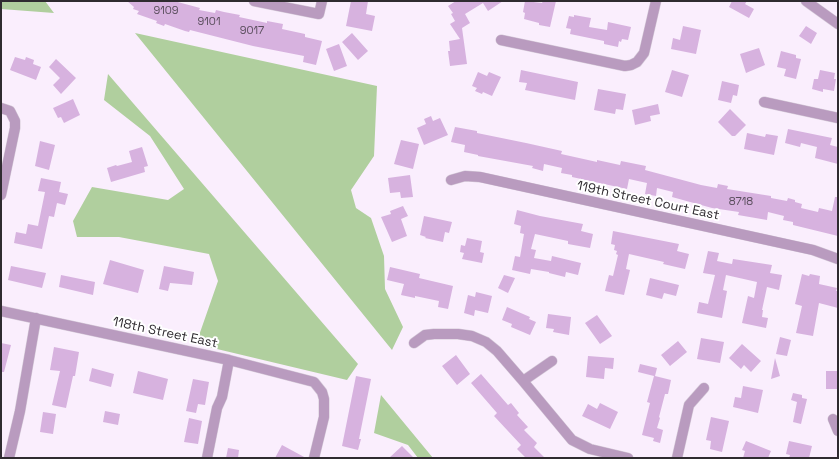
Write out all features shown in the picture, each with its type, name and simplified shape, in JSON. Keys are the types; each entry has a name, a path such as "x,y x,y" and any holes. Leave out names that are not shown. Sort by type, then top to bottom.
{"street":[{"path":"254,1 319,14 322,1"},
{"path":"501,40 625,66 637,62 644,54 656,1"},
{"path":"806,1 838,24"},
{"path":"764,102 838,118"},
{"path":"1,108 10,111 15,121 15,128 1,196"},
{"name":"119th Street Court East","path":"451,180 465,176 480,177 812,250 838,259"},
{"name":"118th Street East","path":"1,311 229,360 305,378 314,382 322,392 324,399 324,417 314,458"},
{"path":"9,458 20,411 36,318"},
{"path":"414,344 425,335 434,334 458,334 478,338 492,346 572,440 590,449 628,458"},
{"path":"207,458 217,408 222,397 229,360"},
{"path":"523,381 552,361"},
{"path":"678,458 689,405 704,388"},
{"path":"834,419 838,431"}],"green space":[{"path":"1,1 45,1 54,13 1,9"},
{"path":"135,33 377,86 374,156 351,190 356,208 371,218 384,256 385,289 403,327 392,350"},
{"path":"108,74 358,364 347,380 196,344 218,281 209,254 119,237 77,237 73,221 92,187 168,200 184,189 150,136 104,100"},
{"path":"381,395 433,458 418,458 408,445 374,433"}],"building":[{"path":"127,1 174,1 200,8 199,10 215,13 216,10 267,23 267,21 283,24 282,29 305,34 305,37 322,41 316,65 303,62 304,56 253,46 190,30 189,32 165,24 164,26 156,23 157,21 137,14 139,11 133,9 134,7"},
{"path":"351,1 368,1 366,14 375,16 372,31 346,26"},
{"path":"456,1 503,1 488,11 483,3 465,14 470,23 462,28 467,64 450,66 448,51 450,51 449,41 460,39 450,24 455,21 451,14 453,13 448,6"},
{"path":"525,1 542,3 543,1 556,1 550,27 539,25 539,23 524,19 525,13 523,12"},
{"path":"732,1 747,1 745,4 754,9 749,18 729,7"},
{"path":"574,15 591,18 589,27 607,30 608,22 631,27 628,40 622,39 621,42 619,41 618,47 604,44 604,41 570,34 571,29 566,28 569,16 574,17"},
{"path":"683,26 701,30 696,54 671,49 673,38 680,40"},
{"path":"806,26 817,33 811,44 799,36"},
{"path":"352,33 368,51 358,60 342,42"},
{"path":"339,44 347,66 334,71 326,49"},
{"path":"759,48 765,65 746,73 740,54"},
{"path":"781,51 796,55 796,58 801,59 796,79 784,76 786,69 777,67"},
{"path":"15,57 25,60 26,57 34,60 33,64 41,67 36,80 10,70"},
{"path":"56,59 76,78 61,94 53,85 60,78 49,67"},
{"path":"521,70 578,82 575,100 525,90 527,83 519,82"},
{"path":"672,70 689,75 682,97 665,92"},
{"path":"820,70 835,73 834,79 836,79 834,91 823,89 823,92 812,89 814,79 818,79"},
{"path":"478,72 487,76 489,72 501,77 492,96 483,92 482,94 475,91 477,88 472,86"},
{"path":"722,81 739,85 737,96 733,95 731,103 718,100"},
{"path":"598,89 626,94 623,110 616,109 615,114 594,110"},
{"path":"73,99 80,115 64,123 61,117 58,118 53,108"},
{"path":"658,104 660,114 650,116 651,121 635,125 632,110"},
{"path":"730,109 746,125 735,136 732,136 718,122"},
{"path":"431,116 433,121 440,118 448,135 424,145 417,128 426,124 424,119"},
{"path":"455,127 562,151 561,154 597,162 597,160 620,165 621,161 646,166 645,170 701,185 717,188 718,184 728,186 727,189 771,196 771,198 787,201 788,198 802,204 801,208 818,212 819,208 832,211 835,197 838,197 838,236 793,225 793,222 783,220 784,216 768,212 767,220 738,215 739,212 712,208 672,197 673,192 657,188 656,196 645,194 647,183 629,179 627,189 572,177 572,175 561,173 562,168 544,164 543,171 532,168 533,166 478,156 464,152 465,145 451,142"},
{"path":"788,129 832,138 830,145 838,147 838,164 815,158 817,147 801,143 800,147 785,143"},
{"path":"747,133 765,137 766,134 778,136 774,155 744,149"},
{"path":"401,140 419,144 413,169 394,164"},
{"path":"40,141 55,145 49,170 35,166"},
{"path":"142,147 148,166 144,167 145,172 111,182 107,168 132,162 129,151"},
{"path":"410,175 413,197 401,198 400,192 390,193 388,178"},
{"path":"41,178 61,182 59,192 68,194 65,205 57,203 54,217 49,216 42,249 14,243 16,232 26,234 28,224 38,226 45,192 38,191"},
{"path":"403,206 408,216 401,219 407,236 392,242 381,217 391,214 390,211"},
{"path":"517,210 583,224 581,231 593,234 590,248 568,244 568,241 535,234 531,249 536,250 534,258 551,261 552,256 581,263 578,275 566,272 565,277 549,272 531,269 530,274 512,270 515,256 520,257 524,234 520,233 521,226 514,224"},
{"path":"424,216 452,222 449,233 445,232 443,242 425,238 426,237 420,235"},
{"path":"613,231 679,244 677,251 689,254 685,269 663,264 664,262 629,254 626,269 630,270 624,295 605,291 609,275 613,276 618,255 616,254 617,251 614,250 615,245 611,244"},
{"path":"467,238 482,241 480,252 484,253 482,263 462,259 464,253 460,252 461,245 465,246"},
{"path":"708,251 719,253 717,261 732,264 733,259 772,265 770,273 782,275 779,290 767,287 762,310 762,317 768,318 766,328 742,323 748,296 754,298 757,282 726,275 723,290 727,291 722,318 697,313 699,302 708,304 715,275 703,273"},
{"path":"110,260 144,270 138,293 103,284"},
{"path":"11,266 46,273 42,288 8,280"},
{"path":"164,266 194,272 192,285 170,283 168,291 159,289"},
{"path":"390,267 420,274 419,278 453,286 448,309 438,307 439,301 401,295 404,284 387,280"},
{"path":"802,274 809,276 810,274 820,276 819,284 837,288 836,291 838,291 838,308 819,303 813,336 796,333 802,306 795,304"},
{"path":"61,275 95,282 93,295 59,287"},
{"path":"504,275 515,278 508,293 498,288"},
{"path":"650,278 679,285 676,296 664,293 662,299 646,295"},
{"path":"476,292 492,296 488,313 475,310 474,316 464,313 468,295 475,297"},
{"path":"507,307 530,317 529,319 536,322 530,335 511,327 512,324 502,320"},
{"path":"548,314 571,317 569,335 553,332 554,329 546,328"},
{"path":"597,315 612,336 600,344 585,323"},
{"path":"780,337 791,340 787,356 776,354"},
{"path":"701,338 724,342 720,363 697,359"},
{"path":"678,341 687,352 670,366 661,355"},
{"path":"1,343 11,345 4,372 1,372"},
{"path":"742,344 761,361 751,372 744,365 741,369 729,358"},
{"path":"54,347 79,352 75,376 73,376 66,408 52,405 60,371 50,370"},
{"path":"456,355 470,374 457,385 442,366"},
{"path":"588,356 614,358 613,369 605,368 604,379 586,377"},
{"path":"775,358 780,376 771,379"},
{"path":"640,364 657,368 655,376 671,380 668,394 665,394 657,428 663,430 660,443 653,441 654,438 642,435 650,403 647,402 654,376 638,372"},
{"path":"92,368 114,374 111,387 89,381"},
{"path":"138,371 168,379 163,400 133,393"},
{"path":"826,371 838,371 838,389 826,389"},
{"path":"481,374 508,405 511,403 519,413 517,415 528,427 524,430 537,443 534,447 545,458 526,458 517,449 521,445 494,416 497,413 471,383"},
{"path":"356,376 371,379 358,450 342,446"},
{"path":"193,379 209,382 205,405 198,404 196,413 186,411"},
{"path":"743,386 763,390 758,413 733,407 735,397 741,398"},
{"path":"793,393 802,395 802,398 807,399 801,424 793,422 797,402 791,400"},
{"path":"600,403 618,412 610,429 582,416 588,404 597,409"},
{"path":"105,411 120,414 118,425 103,422"},
{"path":"43,412 56,414 53,434 40,432"},
{"path":"711,417 729,421 722,452 710,449 711,441 706,440"},
{"path":"189,418 202,421 198,444 184,442"},
{"path":"746,441 771,451 768,458 743,458 745,451 742,450"},
{"path":"789,441 812,446 809,458 789,458 790,455 786,454"},
{"path":"282,445 306,458 275,458"},
{"path":"402,446 414,458 389,458"},
{"path":"228,448 239,450 238,458 226,458"}]}
